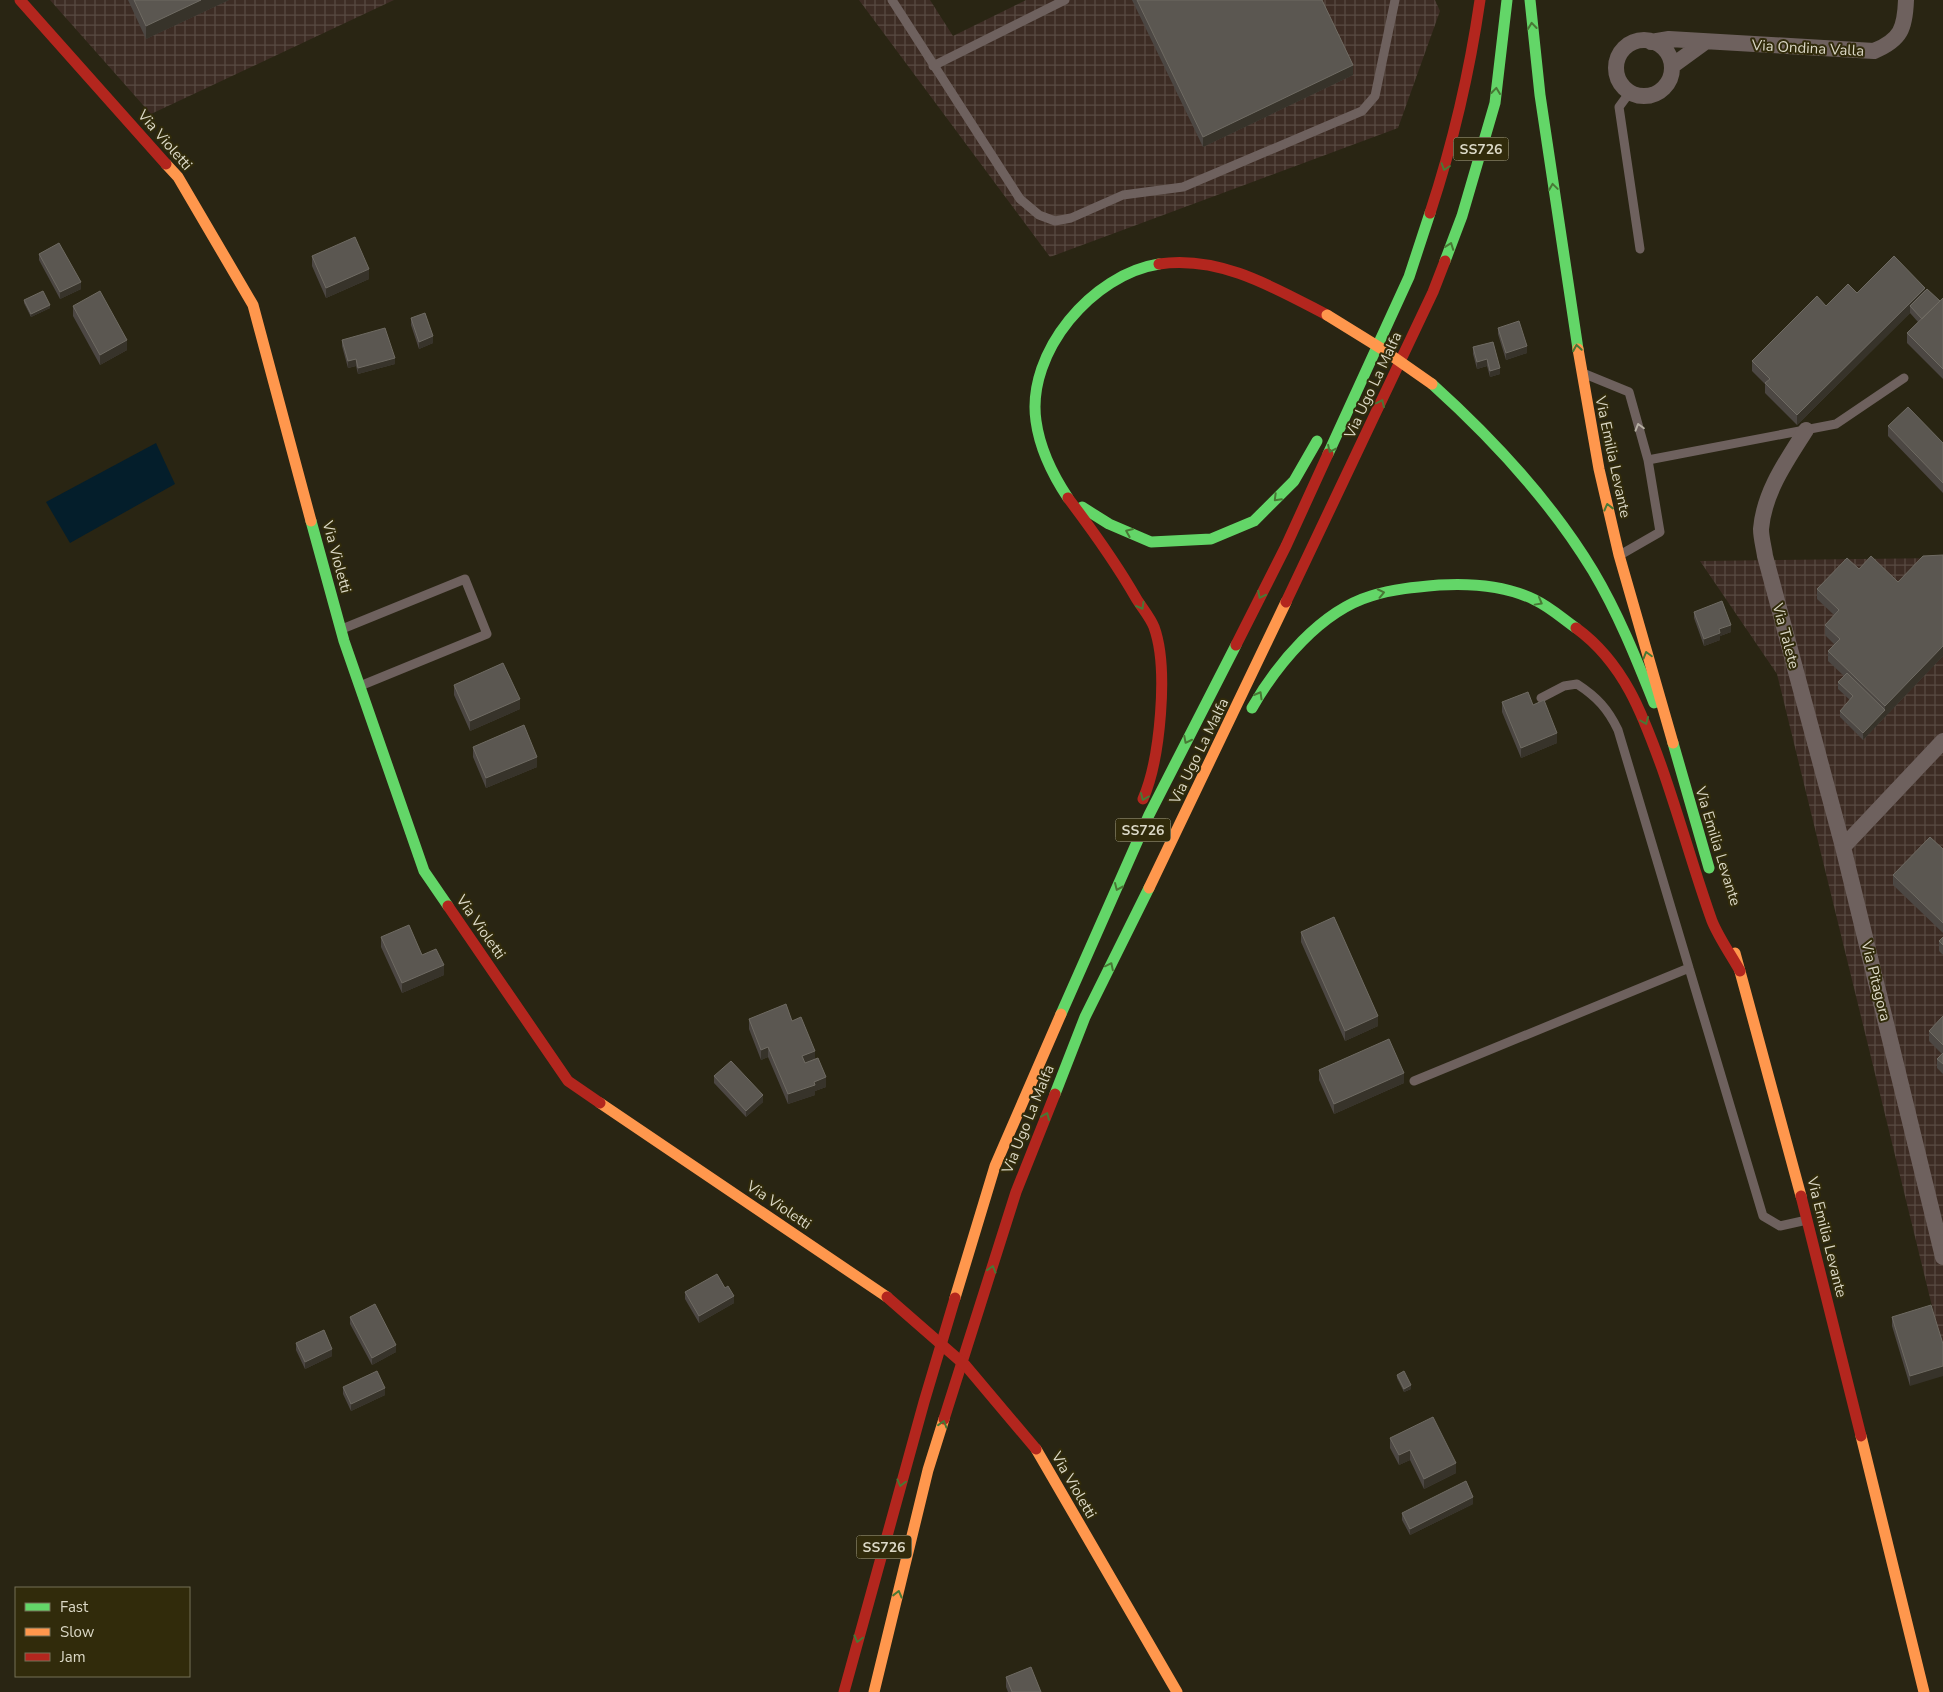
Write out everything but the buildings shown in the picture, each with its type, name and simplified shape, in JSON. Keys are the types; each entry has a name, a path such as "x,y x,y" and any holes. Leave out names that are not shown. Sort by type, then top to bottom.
{"main road":[{"name":"Via Violetti","path":"20,0 178,177 253,305 341,629 424,871 568,1080 887,1297 966,1366 1036,1449 1177,1692"},
{"name":"Via Ugo La Malfa","path":"844,1692 924,1402 995,1166 1149,815 1286,546 1409,277 1451,150 1469,74 1480,0"},
{"name":"Via Ugo La Malfa","path":"874,1692 928,1470 1016,1192 1085,1017 1180,825 1433,292 1462,216 1495,103 1507,0"},
{"name":"Via Emilia Levante","path":"1530,0 1540,95 1581,373 1599,469 1619,555 1712,879"},
{"path":"995,1166 1006,1115 1152,778 1161,684 1155,630 1117,563 1066,496 1053,475 1042,450 1036,404 1046,357 1056,339 1080,305 1112,281 1155,265 1177,261 1217,266 1251,279 1326,316 1382,349 1432,384 1487,435 1518,470 1575,544 1606,595 1638,663 1679,769"},
{"path":"1337,404 1409,277"},
{"path":"1066,496 1109,524 1151,542 1211,539 1254,521 1294,481 1323,430"},
{"path":"1245,720 1266,684 1300,643 1335,614 1370,596 1412,587 1452,584 1496,586 1536,600 1588,637 1609,658 1629,686 1646,723 1714,923 1740,971"},
{"path":"1180,825 1202,807"},
{"name":"Via Emilia Levante","path":"1724,916 1808,1220 1924,1692"}],"street":[{"name":"Via Ondina Valla","path":"1630,92 1619,79 1617,62 1626,47 1643,41 1652,42 1669,39 1874,51 1894,41 1902,31 1906,19 1906,0"},
{"path":"1630,92 1638,96 1655,94 1668,83 1672,66 1666,50 1652,42"},
{"path":"1672,66 1704,42"},
{"name":"Via Talete","path":"1806,430 1779,472 1768,501 1761,530 1765,556 1843,847"},
{"path":"1843,847 1943,741"},
{"name":"Via Pitagora","path":"1843,847 1943,1253"}],"lane":[{"path":"892,0 1020,199 1039,215 1055,220 1071,218 1123,195 1183,188 1362,111 1375,96 1395,0"},
{"path":"933,66 1066,0"},
{"path":"1630,92 1619,107 1640,249"},
{"path":"1581,373 1629,392 1648,460 1660,532 1619,555"},
{"path":"1648,460 1836,424 1904,378"},
{"path":"341,629 465,578 487,634 360,686"},
{"path":"1541,698 1564,686 1577,684 1594,695 1608,711 1618,730 1763,1216 1780,1226 1808,1220"},
{"path":"1414,1080 1689,968"},
{"path":"879,1672 879,1692"}],"shaded area":[{"path":"50,0 394,0 151,114"},
{"path":"859,0 930,0 953,36 1026,0 1435,0 1440,11 1398,128 1050,257"},
{"path":"1943,558 1943,1351 1777,674 1700,561"}],"water":[{"path":"156,443 175,484 70,543 46,502"}],"traffic: fast":[{"path":"1445,261 1462,216 1495,103 1507,0"},
{"path":"1530,0 1540,95 1578,349"},
{"path":"1328,454 1409,277 1430,213"},
{"path":"1068,498 1057,480 1040,442 1036,421 1036,395 1042,369 1053,344 1069,320 1088,300 1111,283 1134,271 1159,264"},
{"path":"1432,384 1477,426 1519,472 1539,495 1576,545 1593,571 1619,619 1654,703"},
{"path":"1082,507 1109,524 1151,542 1211,539 1254,521 1294,481 1317,441"},
{"path":"311,521 344,641 424,871 448,906"},
{"path":"1252,708 1287,657 1318,626 1353,603 1379,594 1439,585 1464,584 1500,588 1524,595 1541,603 1576,628"},
{"path":"1061,1014 1149,815 1236,645"},
{"path":"1673,743 1709,868"},
{"path":"1055,1094 1085,1017 1149,888"}],"traffic: slow":[{"path":"166,164 178,177 253,305 311,521"},
{"path":"1327,315 1382,349 1432,384"},
{"path":"1578,349 1599,469 1619,555 1673,743"},
{"path":"1149,888 1286,602"},
{"path":"1735,953 1801,1196"},
{"path":"955,1298 995,1166 1061,1014"},
{"path":"600,1103 887,1297"},
{"path":"874,1692 928,1470 944,1419"},
{"path":"1861,1436 1924,1692"},
{"path":"1036,1449 1177,1692"}],"traffic: jam":[{"path":"20,0 166,164"},
{"path":"1430,213 1460,108 1480,0"},
{"path":"1286,602 1433,292 1445,261"},
{"path":"1159,264 1182,262 1204,264 1225,269 1287,294 1327,315"},
{"path":"1236,645 1286,546 1328,454"},
{"path":"1068,498 1104,547 1148,616 1154,627 1159,645 1162,689 1158,738 1149,782 1143,799"},
{"path":"1576,628 1607,657 1630,691 1662,768 1712,921 1740,971"},
{"path":"448,906 568,1081 600,1103"},
{"path":"944,1419 1016,1192 1055,1094"},
{"path":"1801,1196 1861,1436"},
{"path":"887,1297 966,1366 1036,1449"},
{"path":"844,1692 924,1402 955,1298"}]}
